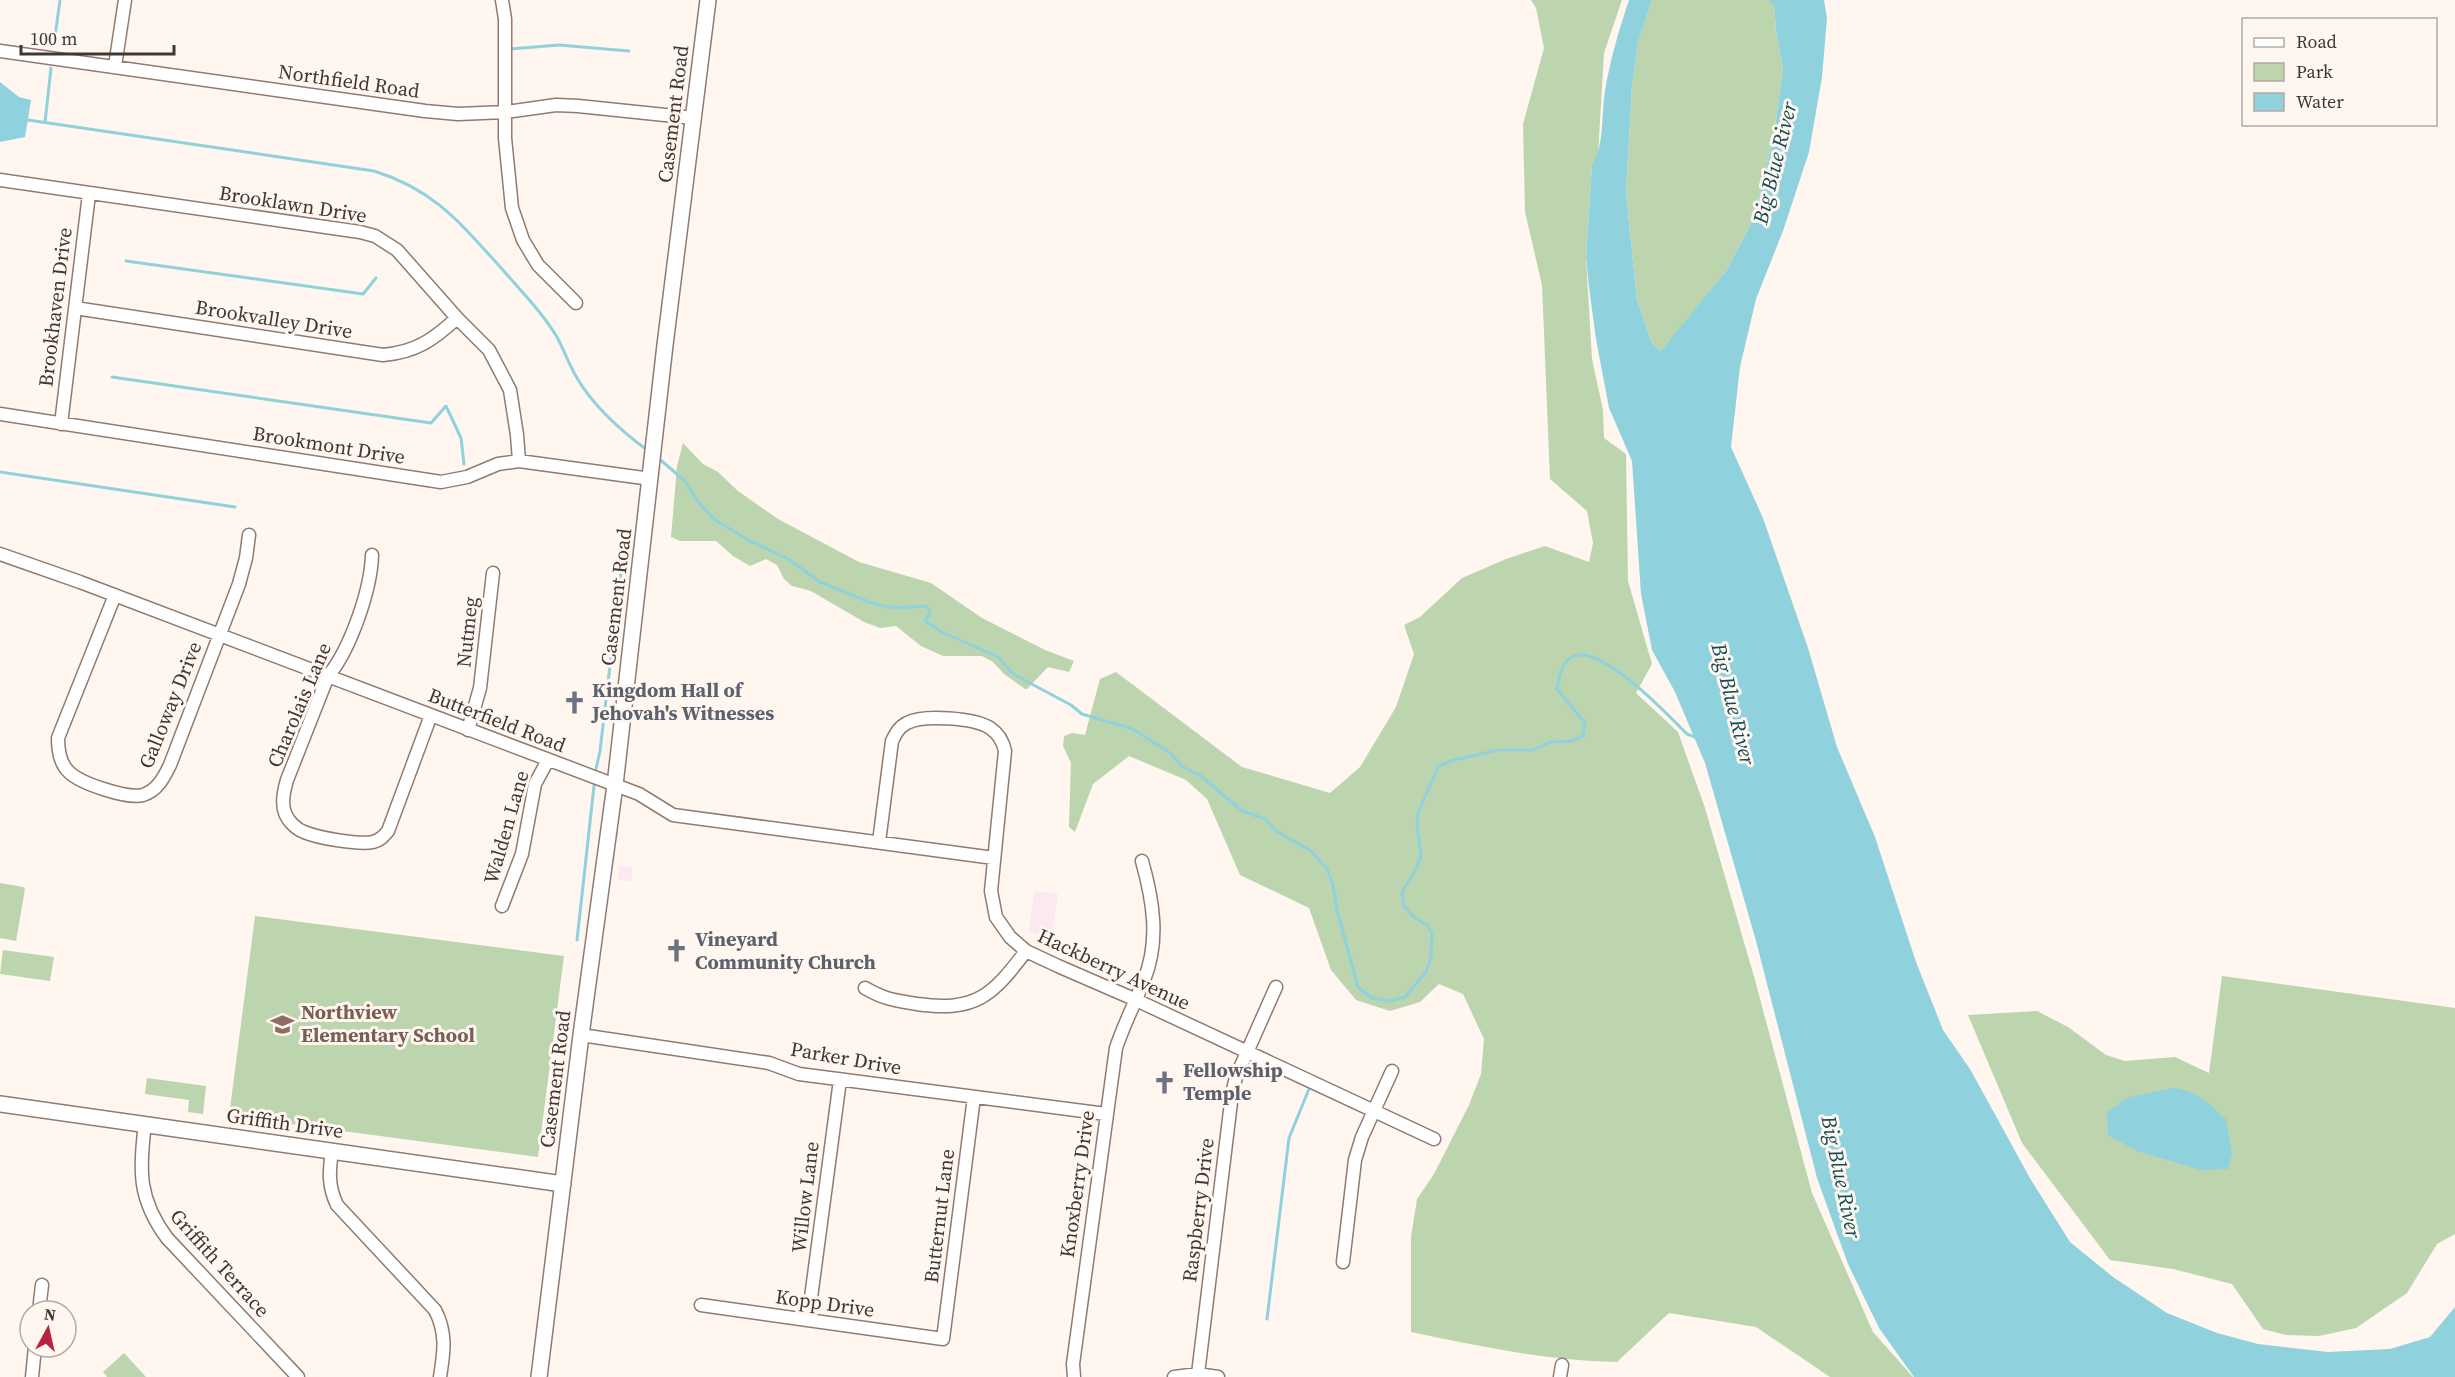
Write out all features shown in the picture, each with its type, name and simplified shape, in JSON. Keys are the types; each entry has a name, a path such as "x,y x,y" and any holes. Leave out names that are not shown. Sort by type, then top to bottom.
{"street":[{"path":"115,66 125,0"},
{"path":"502,0 505,19 505,138 508,191 517,225 538,265 576,303"},
{"name":"Casement Road","path":"539,1377 581,1035 615,785 708,0"},
{"name":"Northfield Road","path":"0,51 425,111 458,114 506,112 546,106 578,106 694,118"},
{"name":"Brooklawn Drive","path":"0,180 375,236 399,253 489,350 510,390 519,461"},
{"name":"Brookhaven Drive","path":"61,424 89,194"},
{"name":"Brookvalley Drive","path":"75,308 383,355 403,353 418,348 438,335 457,318"},
{"name":"Brookmont Drive","path":"0,414 441,482 467,477 498,464 519,461 652,472"},
{"name":"Galloway Drive","path":"115,595 58,738 58,746 63,763 73,775 118,794 134,796 144,794 158,785 165,776 239,584 249,535"},
{"name":"Butterfield Road","path":"0,554 115,595 639,794 673,815 994,858"},
{"name":"Charolais Lane","path":"372,555 372,574 367,592 338,663 328,676 283,795 284,812 295,827 302,832 364,843 382,838 388,831 431,716"},
{"name":"Nutmeg","path":"468,730 480,688 493,573"},
{"name":"Hackberry Avenue","path":"879,842 892,741 898,729 908,722 929,717 984,724 999,735 1005,751 991,891 996,917 1002,928 1026,951 1434,1139"},
{"name":"Walden Lane","path":"502,906 522,854 535,784 548,760"},
{"name":"Knoxberry Drive","path":"1074,1377 1073,1364 1116,1048 1134,999 1145,979 1153,942 1151,894 1142,861"},
{"path":"864,988 885,999 939,1006 960,1006 974,1002 986,994 1026,951"},
{"name":"Raspberry Drive","path":"1198,1374 1232,1094 1236,1077 1276,987"},
{"name":"Parker Drive","path":"581,1035 770,1063 799,1074 1106,1114"},
{"path":"1343,1262 1355,1160 1373,1111 1392,1071"},
{"name":"Willow Lane","path":"808,1320 840,1080"},
{"name":"Butternut Lane","path":"943,1339 974,1097"},
{"name":"Griffith Drive","path":"0,1104 563,1184"},
{"name":"Griffith Terrace","path":"145,1124 140,1167 147,1206 155,1222 167,1238 298,1377"},
{"path":"332,1151 328,1176 330,1190 337,1205 435,1310 441,1322 445,1338 440,1377"},
{"path":"40,1299 42,1285"},
{"name":"Kopp Drive","path":"701,1305 943,1339"},
{"path":"32,1377 34,1359"},
{"path":"1174,1377 1198,1374 1218,1377"}],"shaded area":[{"path":"619,866 633,868 631,881 618,880"},
{"path":"1034,891 1058,894 1052,935 1029,932"}],"green space":[{"path":"1531,0 1622,0 1604,53 1598,155 1592,165 1586,257 1592,359 1603,410 1604,438 1626,454 1628,581 1652,664 1636,693 1678,732 1705,808 1755,980 1812,1193 1873,1332 1913,1377 1830,1377 1756,1327 1669,1313 1617,1362 1539,1356 1411,1332 1411,1237 1417,1199 1434,1174 1469,1105 1481,1074 1484,1039 1463,994 1439,984 1420,1002 1390,1011 1356,1000 1331,970 1309,908 1240,875 1207,799 1186,780 1129,756 1093,784 1075,832 1069,827 1071,763 1063,746 1064,736 1072,733 1085,735 1100,679 1116,672 1242,767 1330,793 1360,767 1396,707 1414,654 1404,625 1420,617 1462,578 1506,559 1545,546 1589,562 1593,543 1587,511 1550,479 1542,285 1525,212 1523,124 1544,48 1536,8"},
{"path":"1652,0 1768,0 1774,4 1783,69 1774,134 1754,218 1726,271 1662,352 1652,343 1637,300 1626,193 1632,86 1638,41"},
{"path":"683,443 703,464 718,472 738,491 778,519 859,562 931,583 982,618 1045,650 1074,661 1069,672 1048,667 1025,689 1004,674 993,662 982,656 943,656 921,646 896,626 880,628 864,622 811,591 792,586 784,579 777,565 766,559 750,566 733,556 716,541 680,541 671,537 677,466"},
{"path":"0,883 25,889 16,941 0,938"},
{"path":"255,916 564,956 538,1157 229,1116"},
{"path":"3,950 54,957 50,981 0,974"},
{"path":"2222,976 2455,1008 2455,1234 2437,1244 2407,1293 2356,1328 2319,1336 2286,1335 2263,1329 2232,1284 2173,1269 2110,1260 2022,1143 1968,1015 2037,1011 2068,1027 2106,1055 2125,1061 2175,1057 2209,1073"},
{"path":"147,1078 206,1086 203,1114 188,1112 189,1100 145,1094"},
{"path":"124,1353 146,1377 107,1377 103,1372"}],"water":[{"name":"Big Blue River","path":"1629,0 1652,0 1638,42 1632,86 1626,193 1637,300 1652,343 1661,351 1726,271 1754,218 1774,134 1783,69 1774,5 1768,0 1824,0 1827,18 1822,77 1809,152 1783,231 1756,299 1740,367 1731,447 1763,518 1808,648 1837,747 1875,837 1916,962 1943,1030 1970,1069 2031,1180 2070,1242 2113,1277 2167,1313 2217,1333 2258,1344 2328,1352 2390,1349 2430,1337 2455,1307 2455,1377 1914,1377 1879,1328 1848,1264 1817,1178 1756,941 1705,763 1675,692 1652,650 1641,594 1632,461 1609,408 1596,339 1586,257 1592,165 1601,139 1609,68"},
{"path":"0,82 19,97 31,100 25,137 0,142"},
{"path":"2172,1088 2195,1094 2226,1119 2232,1154 2228,1169 2201,1170 2137,1151 2108,1135 2107,1112 2129,1097"}],"waterway":[{"path":"54,44 60,0"},
{"path":"510,49 559,45 629,51"},
{"path":"45,122 51,68"},
{"path":"28,120 374,171 414,188 445,210 502,269 551,328 574,373 591,399 617,426 647,450"},
{"path":"126,261 363,294 376,278"},
{"path":"112,377 431,423 446,406 461,438 464,464"},
{"path":"657,457 685,481 698,502 715,520 750,541 788,559 820,582 874,604 895,608 926,606 930,613 925,621 942,632 998,657 1013,674 1071,705 1082,714 1133,729 1170,753 1183,767 1201,776 1242,811 1265,819 1276,831 1311,851 1327,869 1333,885 1337,910 1358,987 1372,998 1390,1001 1405,997 1426,972 1431,957 1432,935 1428,926 1413,916 1404,906 1402,892 1421,856 1417,826 1418,813 1438,767 1450,761 1498,750 1533,750 1550,742 1571,741 1583,736 1585,723 1557,689 1561,671 1568,659 1584,655 1599,660 1616,670 1650,697 1687,734 1695,737"},
{"path":"0,472 235,507"},
{"path":"596,769 621,571"},
{"path":"577,940 594,786"},
{"path":"1267,1319 1289,1138 1309,1089"}],"place":[{"name":"Kingdom Hall of Jehovah's Witnesses","path":"574,702"},
{"name":"Vineyard Community Church","path":"677,950"},
{"name":"Northview Elementary School","path":"283,1024"},
{"name":"Fellowship Temple","path":"1165,1082"}]}
